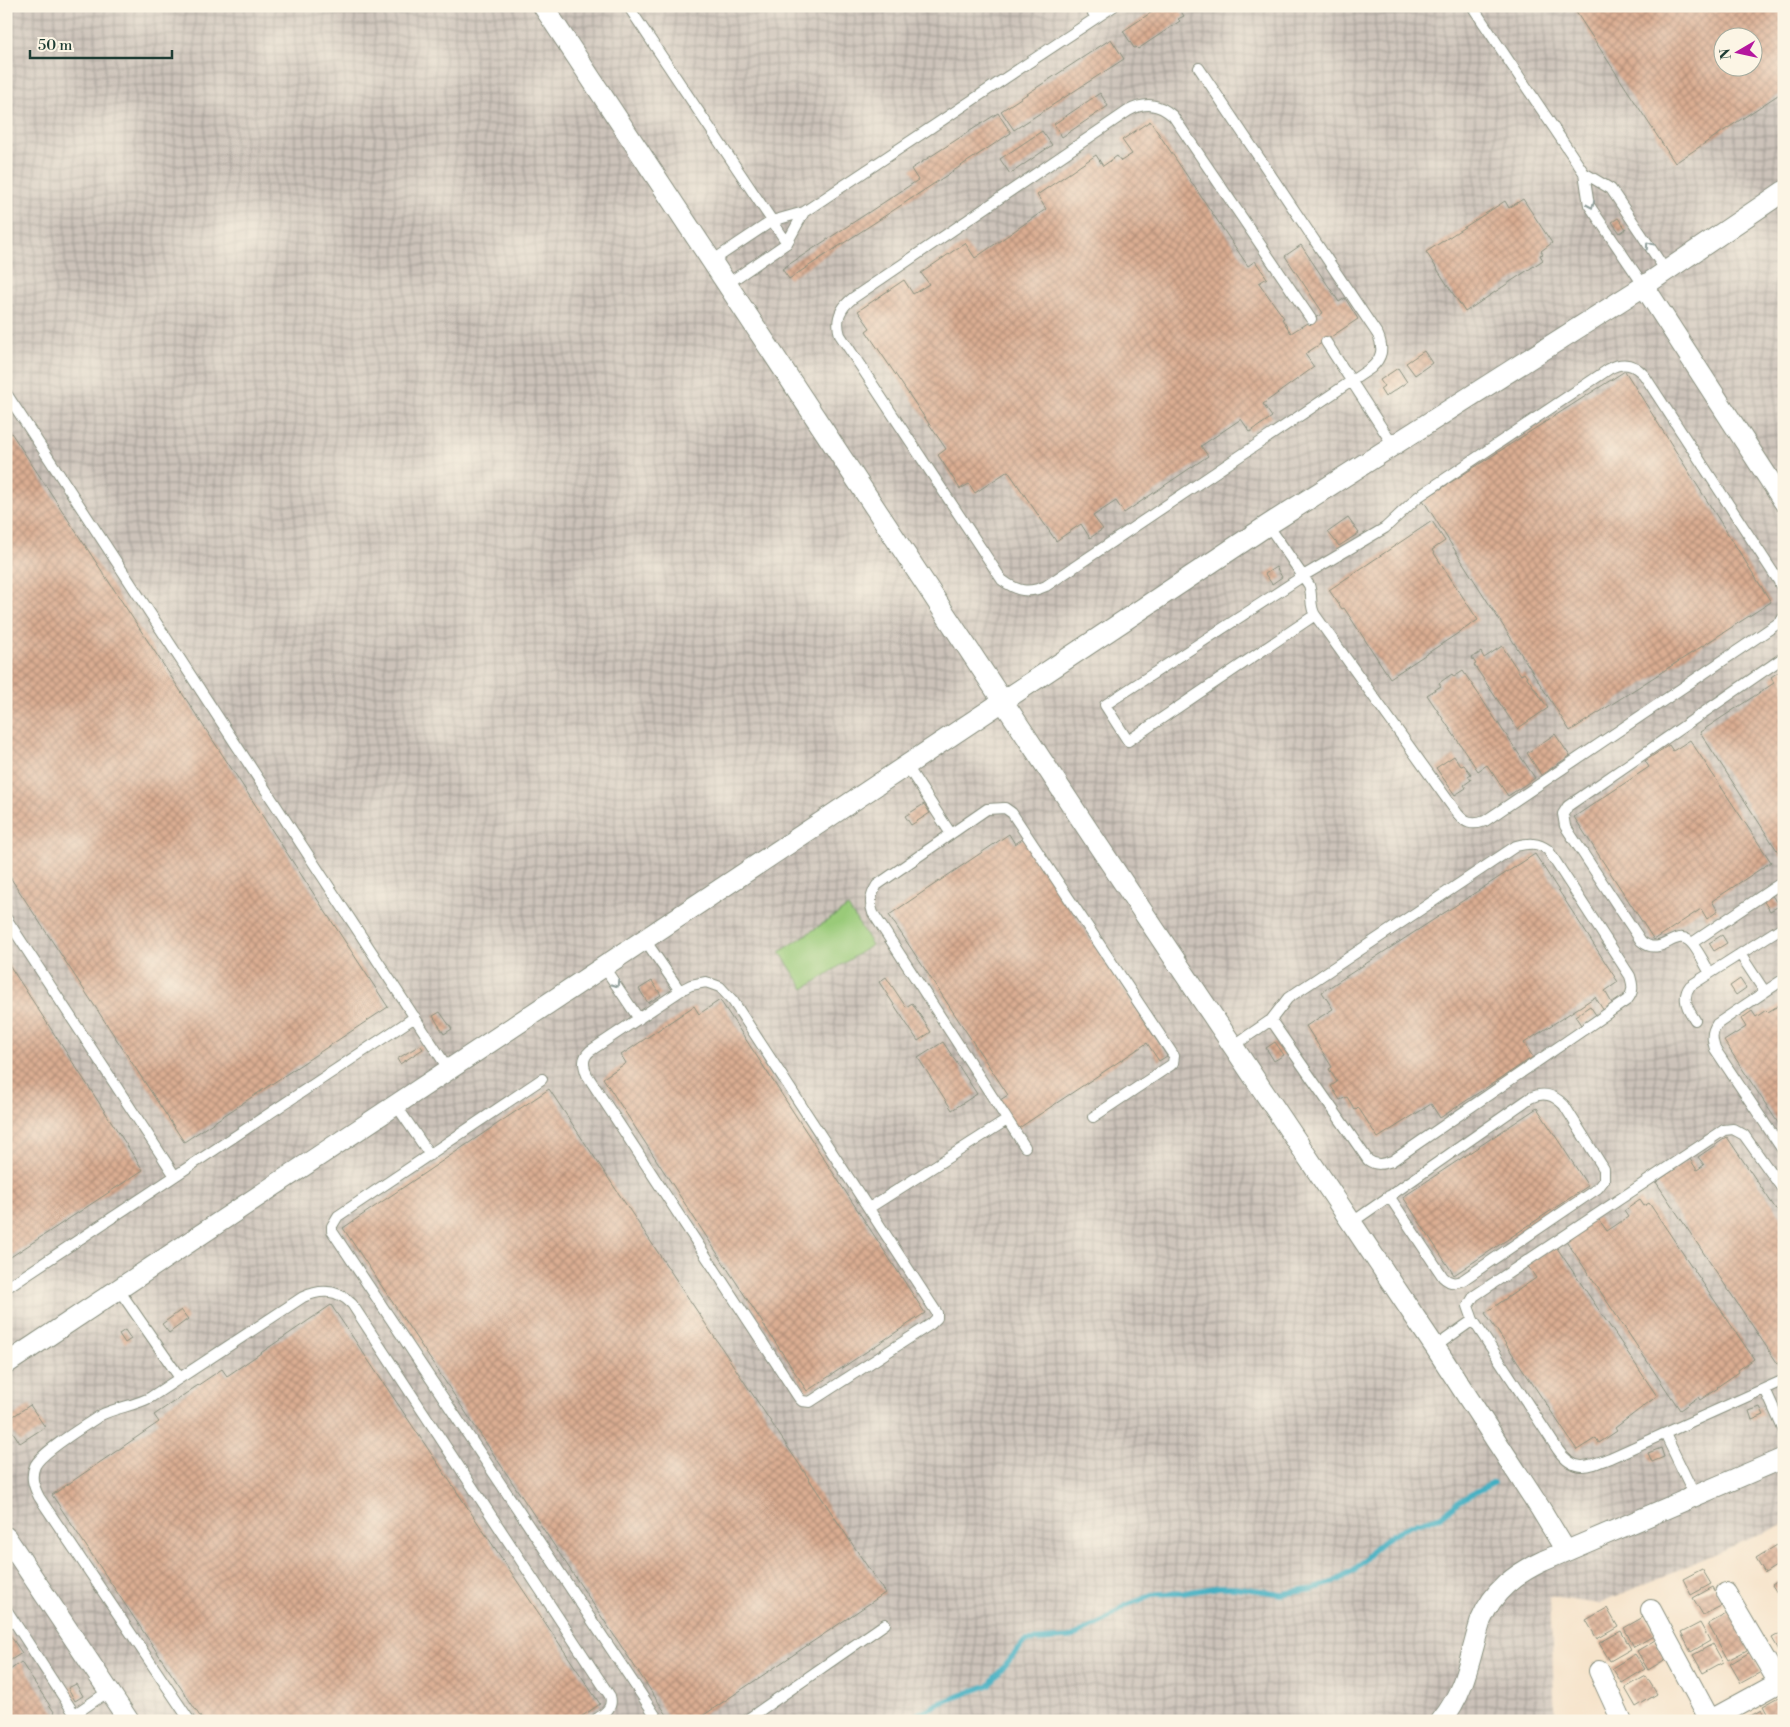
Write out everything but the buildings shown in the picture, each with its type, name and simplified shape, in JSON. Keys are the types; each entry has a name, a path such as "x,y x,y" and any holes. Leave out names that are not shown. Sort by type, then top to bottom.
{"street":[{"path":"543,6 1098,845 1435,1347 1566,1551"},
{"path":"6,1364 1268,525 1644,286 1784,191"},
{"path":"1644,286 1784,502"},
{"path":"1441,1721 1454,1704 1463,1685 1481,1620 1490,1602 1507,1582 1566,1551 1784,1458"},
{"path":"6,1537 109,1691 125,1719"},
{"path":"1652,1610 1709,1721 1781,1681 1726,1593"},
{"path":"1599,1671 1622,1721"}],"lane":[{"path":"628,6 787,243"},
{"path":"1089,6 1096,18"},
{"path":"712,261 772,221 804,212 1114,6"},
{"path":"1472,6 1584,173 1589,204 1644,286"},
{"path":"1199,68 1378,335 1382,348 1380,358 1371,368 1046,586 1029,592 1019,590 1002,580 840,335 837,321 842,309 853,298 1128,111 1146,104 1156,105 1165,109 1173,116 1311,319"},
{"path":"1584,173 1611,189 1666,271"},
{"path":"727,284 787,243 804,212"},
{"path":"1326,342 1393,446"},
{"path":"1315,615 1128,741 1105,705 1303,576 1385,528 1418,497 1609,369 1625,364 1636,367 1644,375 1778,580 1784,593"},
{"path":"6,393 449,1070"},
{"path":"1268,525 1311,591 1311,605 1315,615 1457,813 1462,819 1471,824 1485,821 1784,617"},
{"path":"1710,973 1692,943 1687,939 1680,938 1662,946 1650,947 1641,941 1565,826 1563,814 1568,806 1784,657"},
{"path":"907,766 951,834"},
{"path":"1025,1147 873,913 870,905 872,894 877,885 987,809 1005,808 1012,813 1172,1053 1174,1060 1171,1065 1093,1117"},
{"path":"1233,1046 1271,1020 1288,998 1296,992 1516,846 1524,844 1541,845 1548,850 1630,976 1633,990 1632,996 1628,1000 1392,1160 1379,1165 1373,1164 1368,1160 1271,1020"},
{"path":"1692,943 1784,881"},
{"path":"6,918 175,1176"},
{"path":"1695,1020 1688,1008 1686,995 1690,986 1784,926"},
{"path":"645,940 680,991"},
{"path":"1740,954 1765,992"},
{"path":"604,967 639,1019"},
{"path":"1784,979 1717,1024 1713,1031 1712,1040 1715,1049 1784,1152"},
{"path":"706,982 714,984 727,993 935,1308 937,1318 931,1324 814,1401 806,1403 799,1398 587,1074 584,1061 586,1055 680,991 691,985 706,982"},
{"path":"6,1288 415,1017"},
{"path":"542,1079 338,1216 332,1226 334,1235 659,1721"},
{"path":"1351,1223 1389,1196 1530,1098 1542,1094 1554,1097 1564,1105 1604,1169 1604,1180 1598,1188 1463,1280 1454,1283 1443,1277 1389,1196"},
{"path":"396,1105 430,1155"},
{"path":"869,1208 1007,1120"},
{"path":"1784,1191 1744,1135 1733,1129 1724,1130 1474,1296 1468,1306 1473,1320 1558,1450 1568,1462 1581,1466 1594,1464 1665,1434 1784,1380"},
{"path":"119,1290 180,1378"},
{"path":"190,1721 39,1497 33,1482 33,1474 38,1460 101,1416 109,1411 143,1402 303,1297 320,1291 337,1293 352,1304 610,1696 612,1702 610,1708 594,1721"},
{"path":"1435,1347 1473,1320"},
{"path":"1764,1389 1784,1431"},
{"path":"1665,1434 1695,1496"},
{"path":"6,1609 77,1717 109,1691"},
{"path":"745,1721 886,1624"}],"shaded area":[{"path":"6,6 1784,6 1784,1524 1599,1604 1550,1597 1555,1721 6,1721"}],"green space":[{"path":"848,907 872,945 804,989 780,952"}],"waterway":[{"path":"911,1721 918,1714 940,1703 989,1685 1025,1641 1069,1638 1106,1620 1124,1606 1156,1594 1183,1593 1219,1587 1235,1587 1282,1594 1313,1589 1332,1583 1354,1571 1372,1551 1392,1534 1417,1523 1441,1516 1459,1501 1493,1483"}]}
